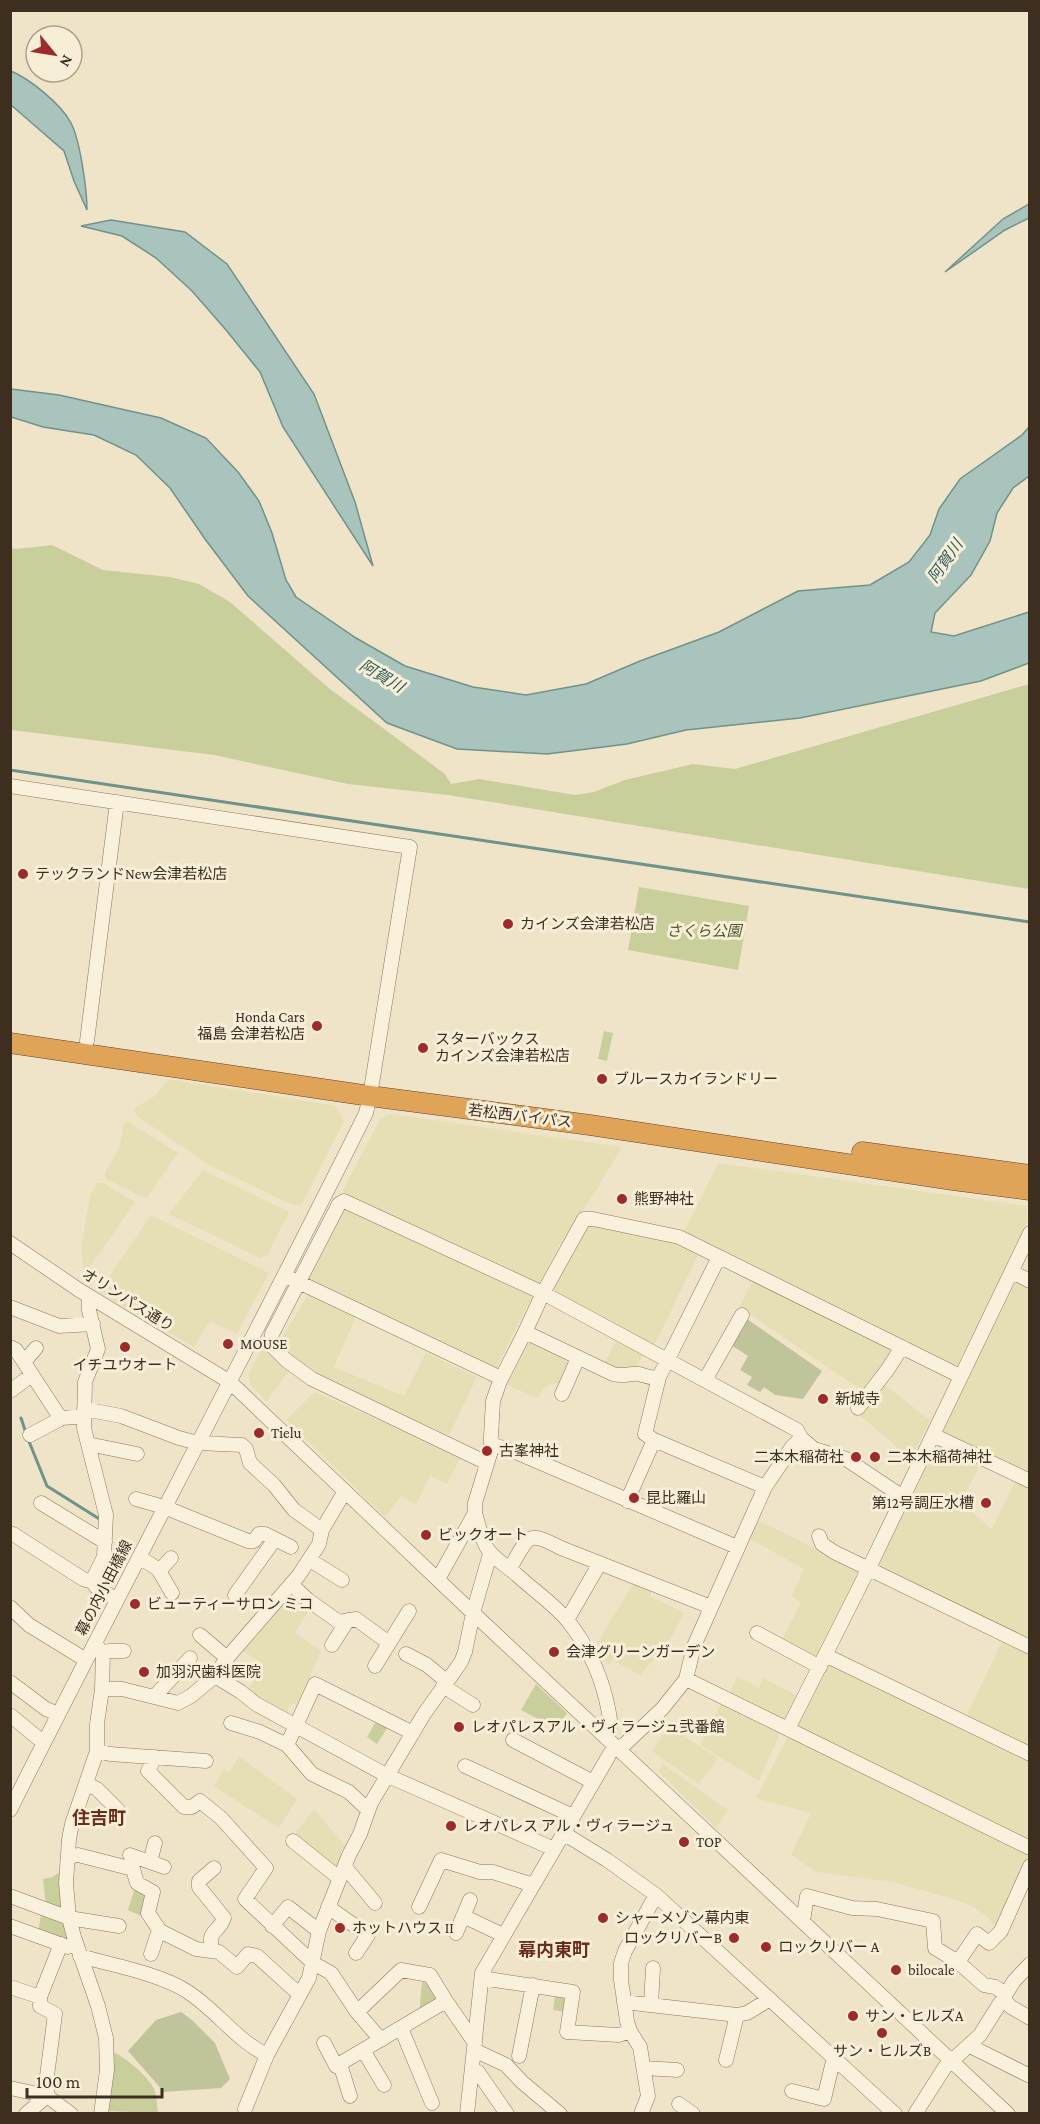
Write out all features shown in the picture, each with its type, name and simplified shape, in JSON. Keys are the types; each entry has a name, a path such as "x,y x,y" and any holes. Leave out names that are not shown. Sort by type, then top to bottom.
{"highway":[{"name":"若松西バイパス","path":"10,1030 590,1125 1029,1190"},
{"name":"若松西バイパス","path":"10,1043 1029,1175"}],"street":[{"path":"10,786 117,802 87,1041"},
{"name":"幕の内小田橋線","path":"10,1810 86,1660 99,1648 117,1600 285,1276 366,1113 410,847 117,802"},
{"path":"487,1463 312,1379 286,1360 271,1345 272,1334 339,1204 344,1201 543,1293 797,1430 801,1438 814,1449 846,1459 903,1497"},
{"path":"467,2114 482,1973 611,1752 610,1720 603,1686 595,1664 567,1620 510,1568 490,1554 481,1536 475,1513 475,1503 491,1444 493,1401 501,1378 543,1293 584,1219 679,1237 960,1376"},
{"path":"788,1729 869,1568 1029,1233"},
{"name":"オリンパス通り","path":"10,1243 89,1296 230,1382 1008,2114"},
{"path":"719,1257 659,1377 645,1434 654,1440 765,1487"},
{"path":"1012,1272 1029,1281"},
{"path":"285,1276 501,1378"},
{"path":"89,1296 89,1311 98,1349 86,1382 84,1428 106,1515 104,1557 93,1576 93,1582 117,1600"},
{"path":"10,1307 59,1326 93,1324"},
{"path":"705,1380 742,1315"},
{"path":"525,1332 622,1377 636,1373 654,1379 659,1377"},
{"path":"10,1347 16,1350 61,1419"},
{"path":"858,1408 902,1347"},
{"path":"24,1362 36,1348"},
{"path":"562,1394 578,1358"},
{"path":"10,1390 32,1375"},
{"path":"30,1435 61,1419 84,1412 121,1416 198,1443 242,1445 246,1449 250,1463 294,1510 322,1530"},
{"path":"933,1435 1029,1481"},
{"path":"612,1743 625,1744 662,1710 686,1679 694,1646 765,1487 792,1447 801,1438"},
{"path":"627,1501 654,1440"},
{"path":"88,1444 137,1454"},
{"path":"491,1444 518,1453 737,1547"},
{"path":"102,1689 122,1689 178,1703 184,1701 215,1676 227,1658 310,1560 319,1544 322,1530 345,1491"},
{"path":"136,1499 164,1507 248,1541 254,1541 259,1534 265,1534 291,1547"},
{"path":"41,1503 105,1542"},
{"path":"438,1580 475,1513"},
{"path":"13,1534 87,1581 93,1582"},
{"path":"510,1568 527,1540 533,1536 711,1607"},
{"path":"819,1536 822,1544 1029,1647"},
{"path":"235,1595 275,1539"},
{"path":"246,2111 267,2055 300,1995 313,1963 319,1931 368,1810 386,1775 461,1662 490,1554"},
{"path":"139,1557 159,1571 172,1593"},
{"path":"159,1571 171,1558"},
{"path":"310,1560 342,1580"},
{"path":"567,1620 600,1563"},
{"path":"291,1584 308,1600 339,1622 356,1619 389,1643"},
{"path":"10,1607 29,1626 86,1660"},
{"path":"375,1666 409,1611"},
{"path":"332,1645 348,1620"},
{"path":"757,1633 1029,1754"},
{"path":"200,1635 227,1658"},
{"path":"101,2114 107,2070 106,2038 69,1918 66,1883 72,1824 97,1751 97,1724 102,1689 99,1648 124,1651"},
{"path":"406,1654 427,1665 473,1705"},
{"path":"155,1696 190,1658"},
{"path":"215,1676 256,1704 386,1775 554,1849"},
{"path":"686,1679 1029,1848"},
{"path":"10,1682 46,1709 58,1714"},
{"path":"286,1745 315,1684 413,1733"},
{"path":"256,1704 237,1725 260,1732 286,1745 312,1774 349,1792 368,1810"},
{"path":"10,1715 44,1743"},
{"path":"513,1740 593,1782"},
{"path":"97,1751 206,1761"},
{"path":"156,1757 148,1771 167,1791 184,1807 192,1807 200,1801 220,1818 266,1868 245,1899 313,1963 331,1973 357,2012 381,2040"},
{"path":"465,1766 573,1816"},
{"path":"87,1784 97,1789 118,1810"},
{"path":"563,1833 607,1860 656,1895 895,2114"},
{"path":"293,1841 342,1873 375,1903"},
{"path":"150,1862 155,1843"},
{"path":"68,1857 78,1855 130,1856 164,1867"},
{"path":"130,1856 137,1883 153,1892 148,1913 159,1930 196,1949 219,1952 237,1967 248,1954 257,1956 300,1995"},
{"path":"419,1907 441,1860 480,1872 494,1872 532,1885"},
{"path":"958,1962 977,1934 989,1943 1001,1930 1029,1866"},
{"path":"213,1951 209,1940 224,1918 199,1887 199,1881 214,1868"},
{"path":"641,2114 648,2099 644,2068 640,2047 630,2031 624,2002 621,1963 625,1951 656,1895"},
{"path":"10,1896 69,1918 119,1926"},
{"path":"803,1921 807,1896 852,1908 877,1909 933,1921 935,1948 958,1962 984,1985 994,1987 1011,2007 1029,2018"},
{"path":"456,1933 470,1900"},
{"path":"272,1926 288,1906 319,1931"},
{"path":"328,1907 368,1935 356,1953"},
{"path":"463,1916 503,1935"},
{"path":"10,1926 189,1992 267,2055"},
{"path":"150,1954 159,1930"},
{"path":"26,2114 47,2096 47,2076 55,2014 40,2006 40,1997 61,1944"},
{"path":"915,2114 945,2067 970,2046 989,2023 1004,1996 1029,1964"},
{"path":"651,2005 653,1968"},
{"path":"357,2012 401,1970 430,1975 475,2047 506,2065 522,2082 560,2114"},
{"path":"482,1978 573,1992 567,2032 619,2035 630,2031"},
{"path":"519,2056 533,1985"},
{"path":"10,1987 40,1997"},
{"path":"624,2002 737,2014 747,2013 770,1999"},
{"path":"324,2043 336,2066 446,2001"},
{"path":"726,2060 737,2014"},
{"path":"401,2028 432,2103"},
{"path":"970,2046 1029,2076"},
{"path":"363,2050 384,2085"},
{"path":"792,2091 825,2099 834,2057"},
{"path":"340,2064 350,2096"},
{"path":"644,2068 677,2070"},
{"path":"472,2070 478,2072 507,2114"},
{"path":"10,2088 47,2096 71,2114"},
{"path":"679,2104 693,2114"}],"shaded area":[{"path":"169,1079 335,1106 344,1122 301,1205 291,1204 209,1165 137,1116 134,1111 136,1107 155,1096"},
{"path":"391,1114 622,1147 558,1247 538,1286 347,1198 343,1190 380,1119"},
{"path":"127,1121 178,1153 146,1199 106,1179 105,1172 119,1149 124,1124"},
{"path":"718,1163 1027,1206 1027,1222 958,1364 954,1366 683,1234"},
{"path":"203,1170 289,1212 267,1255 260,1258 169,1214"},
{"path":"98,1183 103,1183 135,1202 84,1273 81,1250 91,1194"},
{"path":"343,1206 530,1293 532,1297 495,1370 307,1280"},
{"path":"151,1215 269,1273 237,1334 210,1321 194,1347 99,1292"},
{"path":"591,1224 679,1243 698,1255 653,1348 550,1291 586,1226"},
{"path":"754,1280 894,1348 864,1392 739,1307"},
{"path":"1015,1280 1029,1287 1029,1475 940,1433 1012,1281"},
{"path":"309,1293 356,1316 334,1367 404,1396 426,1353 477,1377 449,1435 332,1384 276,1347"},
{"path":"533,1342 572,1361 563,1383 550,1384 543,1389 538,1398 507,1385 528,1343"},
{"path":"616,1342 643,1354 635,1370 628,1373 602,1366"},
{"path":"264,1346 292,1367 266,1402 250,1384 248,1374"},
{"path":"882,1383 930,1420 911,1459 858,1414"},
{"path":"315,1392 461,1457 447,1484 430,1476 416,1505 401,1496 385,1517 286,1420"},
{"path":"936,1441 978,1461 978,1470 964,1496 973,1513 992,1529 1015,1482 1029,1489 1029,1640 874,1564"},
{"path":"755,1519 861,1571 817,1661 780,1643 801,1603 792,1596 804,1569 746,1537"},
{"path":"635,1581 653,1588 650,1596 684,1613 667,1645 640,1675 613,1660 609,1665 593,1650"},
{"path":"290,1589 310,1609 295,1633 321,1651 297,1704 289,1704 287,1718 246,1693 264,1664 241,1650"},
{"path":"1002,1641 1029,1654 1029,1750 965,1719"},
{"path":"825,1661 1029,1760 1029,1843 795,1730"},
{"path":"737,1676 759,1688 763,1678 799,1697 787,1720 783,1721 729,1694"},
{"path":"722,1702 781,1731 759,1781 700,1745"},
{"path":"669,1726 718,1758 699,1784 652,1751"},
{"path":"792,1736 1027,1851 1029,1855 995,1927 988,1917 957,1900 893,1882 817,1872 791,1855 811,1813 756,1798 787,1738"},
{"path":"239,1756 297,1799 279,1828 214,1786 224,1769 230,1772"},
{"path":"663,1764 728,1810 716,1828 658,1771"},
{"path":"314,1809 348,1849 336,1873 296,1838 296,1832"}],"green space":[{"path":"52,545 103,570 170,577 199,584 230,602 330,689 445,774 451,784 479,779 575,795 594,792 625,780 693,764 735,769 1029,684 1029,889 448,795 348,784 214,755 11,730 11,548"},
{"name":"さくら公園","path":"639,887 749,906 738,970 628,950"},
{"path":"604,1031 613,1033 607,1061 598,1059"},
{"path":"744,1317 822,1371 803,1399 775,1395 764,1387 760,1392 747,1385 752,1377 740,1370 748,1356 728,1343"},
{"path":"536,1684 567,1713 557,1729 521,1710"},
{"path":"375,1723 388,1727 377,1744 367,1737"},
{"path":"62,1871 64,1905 55,1909 46,1906 43,1879"},
{"path":"135,1887 149,1896 143,1917 128,1910"},
{"path":"41,1914 66,1922 72,1945 38,1933"},
{"path":"422,1982 429,1984 439,2002 419,2015"},
{"path":"555,1996 567,1998 565,2012 553,2010"},
{"path":"181,2012 215,2043 230,2079 221,2088 164,2092 128,2051 156,2020"},
{"path":"111,2051 135,2067 151,2084 156,2095 158,2113 107,2111"}],"water":[{"path":"11,71 24,78 24,84 32,84 44,93 66,116 77,141 86,190 87,210 64,151 11,105"},
{"path":"1029,204 1029,218 1005,230 945,272 1003,219"},
{"path":"111,220 185,232 227,264 314,394 355,502 373,566 283,427 260,372 226,330 192,291 156,258 122,236 81,226"},
{"name":"阿賀川","path":"11,389 59,395 161,418 206,438 238,472 259,501 272,533 286,580 296,597 356,638 405,666 473,687 526,695 586,684 719,632 798,591 870,585 909,562 930,535 939,509 960,479 1022,435 1029,427 1029,476 1013,488 997,513 990,541 971,575 935,613 931,632 954,636 1029,612 1029,663 981,681 800,718 686,730 627,744 547,754 457,749 387,723 248,596 170,488 136,455 94,435 43,427 11,417"}],"waterway":[{"path":"10,770 1030,922"},
{"path":"21,1418 26,1433"},
{"path":"28,1439 47,1486 101,1520"}],"place":[{"name":"テックランドNew会津若松店","path":"23,874"},
{"name":"カインズ会津若松店","path":"508,924"},
{"name":"Honda Cars 福島 会津若松店","path":"317,1026"},
{"name":"スターバックス カインズ会津若松店","path":"423,1048"},
{"name":"ブルースカイランドリー","path":"602,1079"},
{"name":"熊野神社","path":"622,1199"},
{"name":"MOUSE","path":"228,1344"},
{"name":"イチユウオート","path":"125,1347"},
{"name":"新城寺","path":"823,1399"},
{"name":"Tielu","path":"259,1433"},
{"name":"古峯神社","path":"487,1451"},
{"name":"二本木稲荷社","path":"856,1457"},
{"name":"二本木稲荷神社","path":"875,1457"},
{"name":"昆比羅山","path":"634,1498"},
{"name":"第12号調圧水槽","path":"986,1503"},
{"name":"ビックオート","path":"426,1535"},
{"name":"ビューティーサロン ミコ","path":"135,1604"},
{"name":"会津グリーンガーデン","path":"554,1652"},
{"name":"加羽沢歯科医院","path":"144,1672"},
{"name":"レオパレスアル・ヴィラージュ弐番館","path":"459,1727"},
{"name":"レオパレス アル・ヴィラージュ","path":"451,1826"},
{"name":"TOP","path":"684,1842"},
{"name":"シャーメゾン幕内東","path":"603,1918"},
{"name":"ホットハウス II","path":"340,1928"},
{"name":"ロックリバーB","path":"734,1938"},
{"name":"ロックリバー A","path":"766,1947"},
{"name":"bilocale","path":"896,1970"},
{"name":"サン・ヒルズA","path":"853,2016"},
{"name":"サン・ヒルズB","path":"882,2033"}],"district":[{"name":"住吉町","path":"99,1818"},
{"name":"幕内東町","path":"554,1950"}]}
